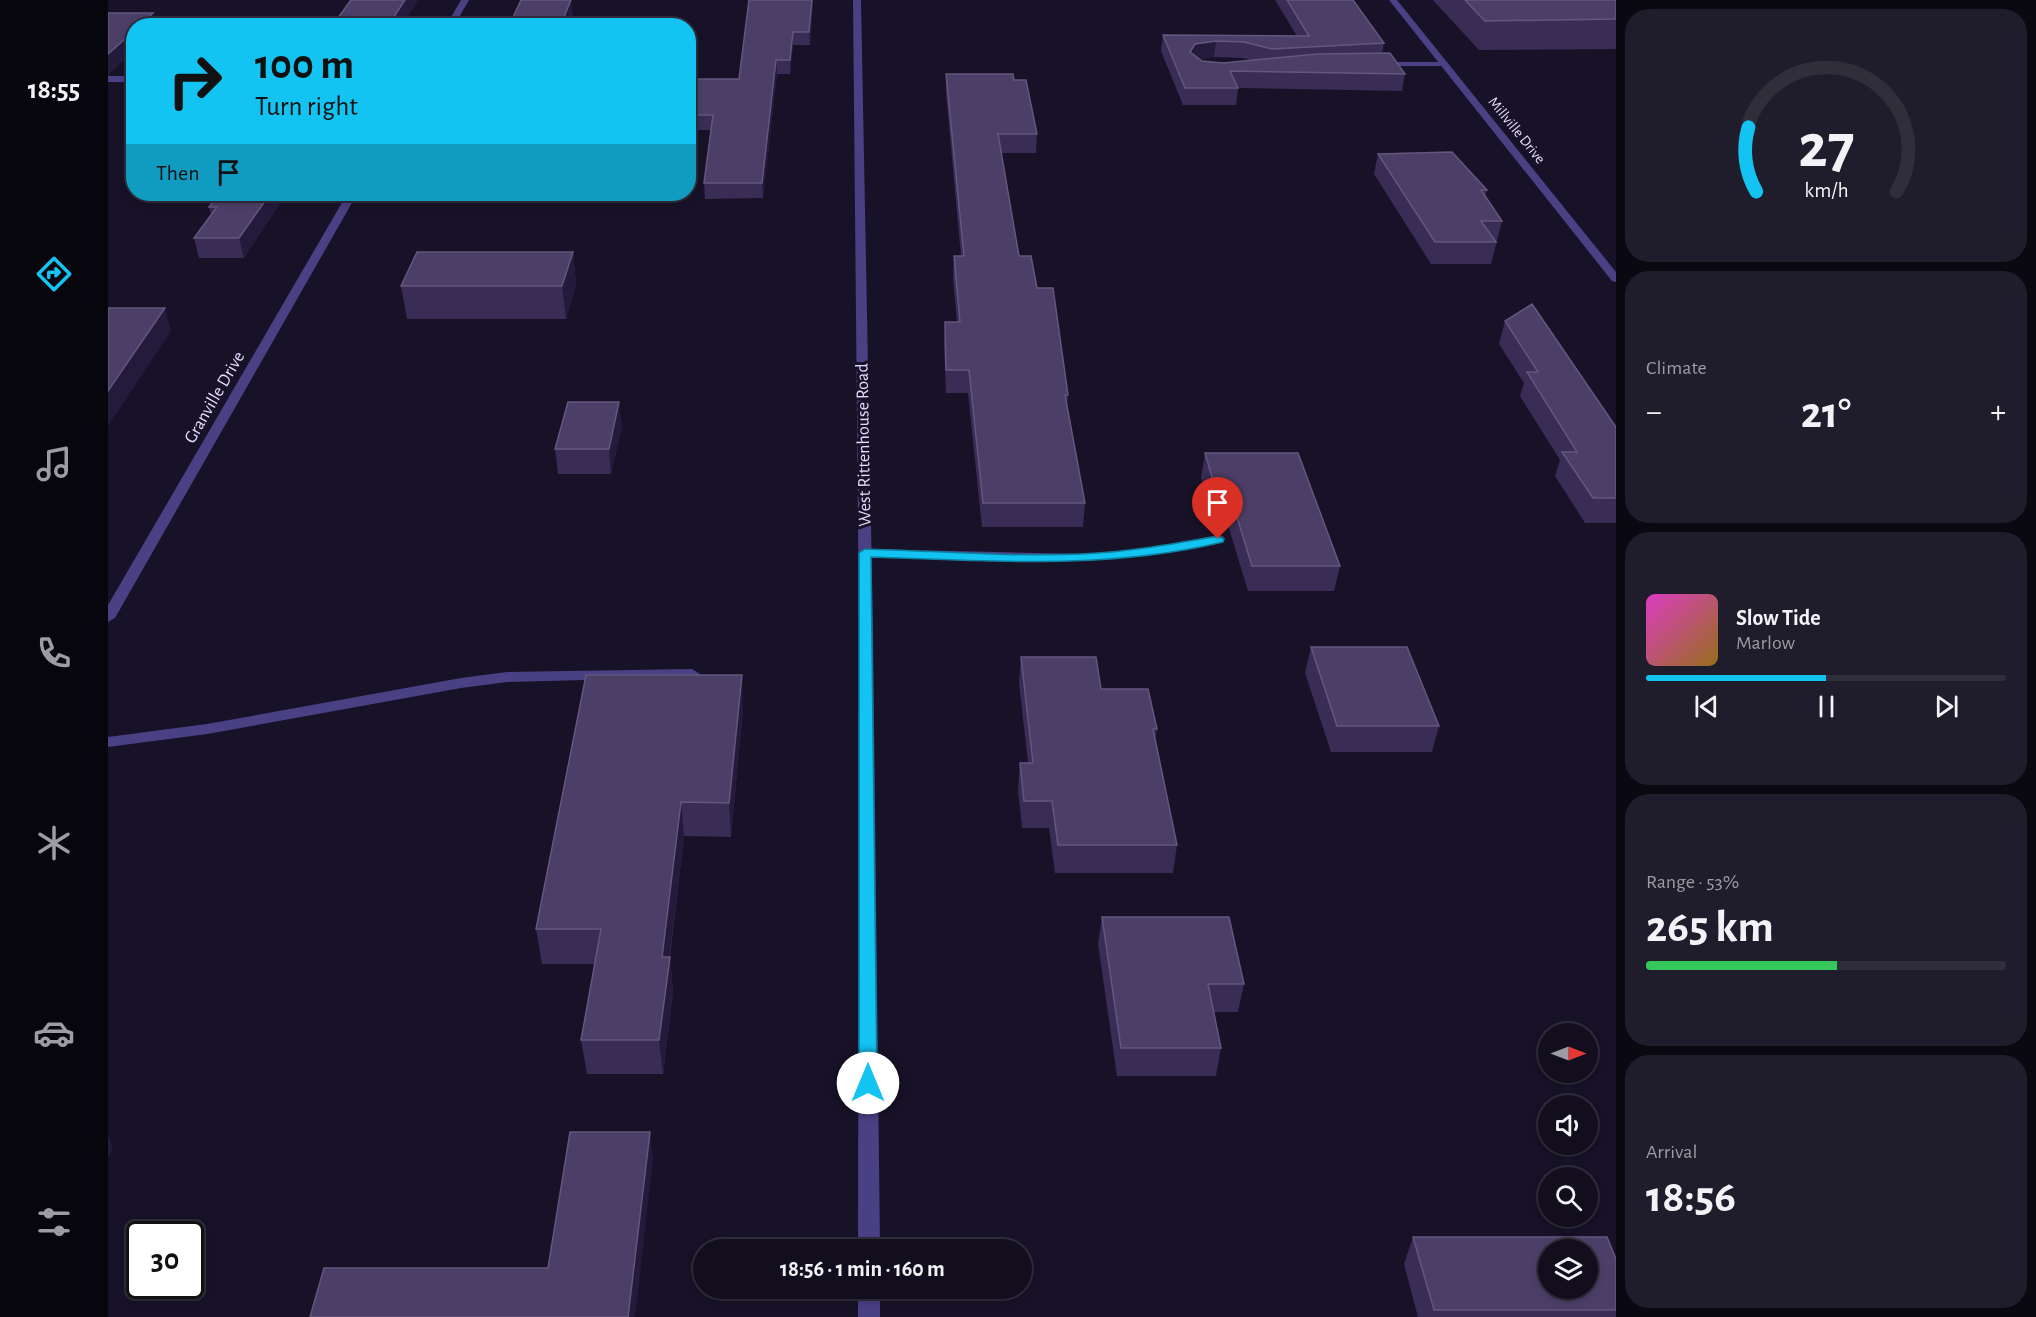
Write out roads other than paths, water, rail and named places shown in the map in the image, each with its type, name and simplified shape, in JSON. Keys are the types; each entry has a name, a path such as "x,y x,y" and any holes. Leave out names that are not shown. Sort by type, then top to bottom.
{"street":[{"path":"455,18 465,0"},
{"name":"West Rittenhouse Road","path":"857,0 865,553 869,1239"},
{"name":"Millville Drive","path":"1394,0 1616,279"},
{"path":"1210,74 1199,72 1194,68 1196,64 1226,62 1259,68 1231,74"},
{"path":"1372,64 1444,64"},
{"path":"108,79 126,79"},
{"name":"Granville Drive","path":"108,618 348,201"},
{"path":"865,553 1082,558 1143,553 1218,539"},
{"path":"108,742 207,729 461,683 507,677 692,674"},
{"path":"869,1299 869,1317"}]}
